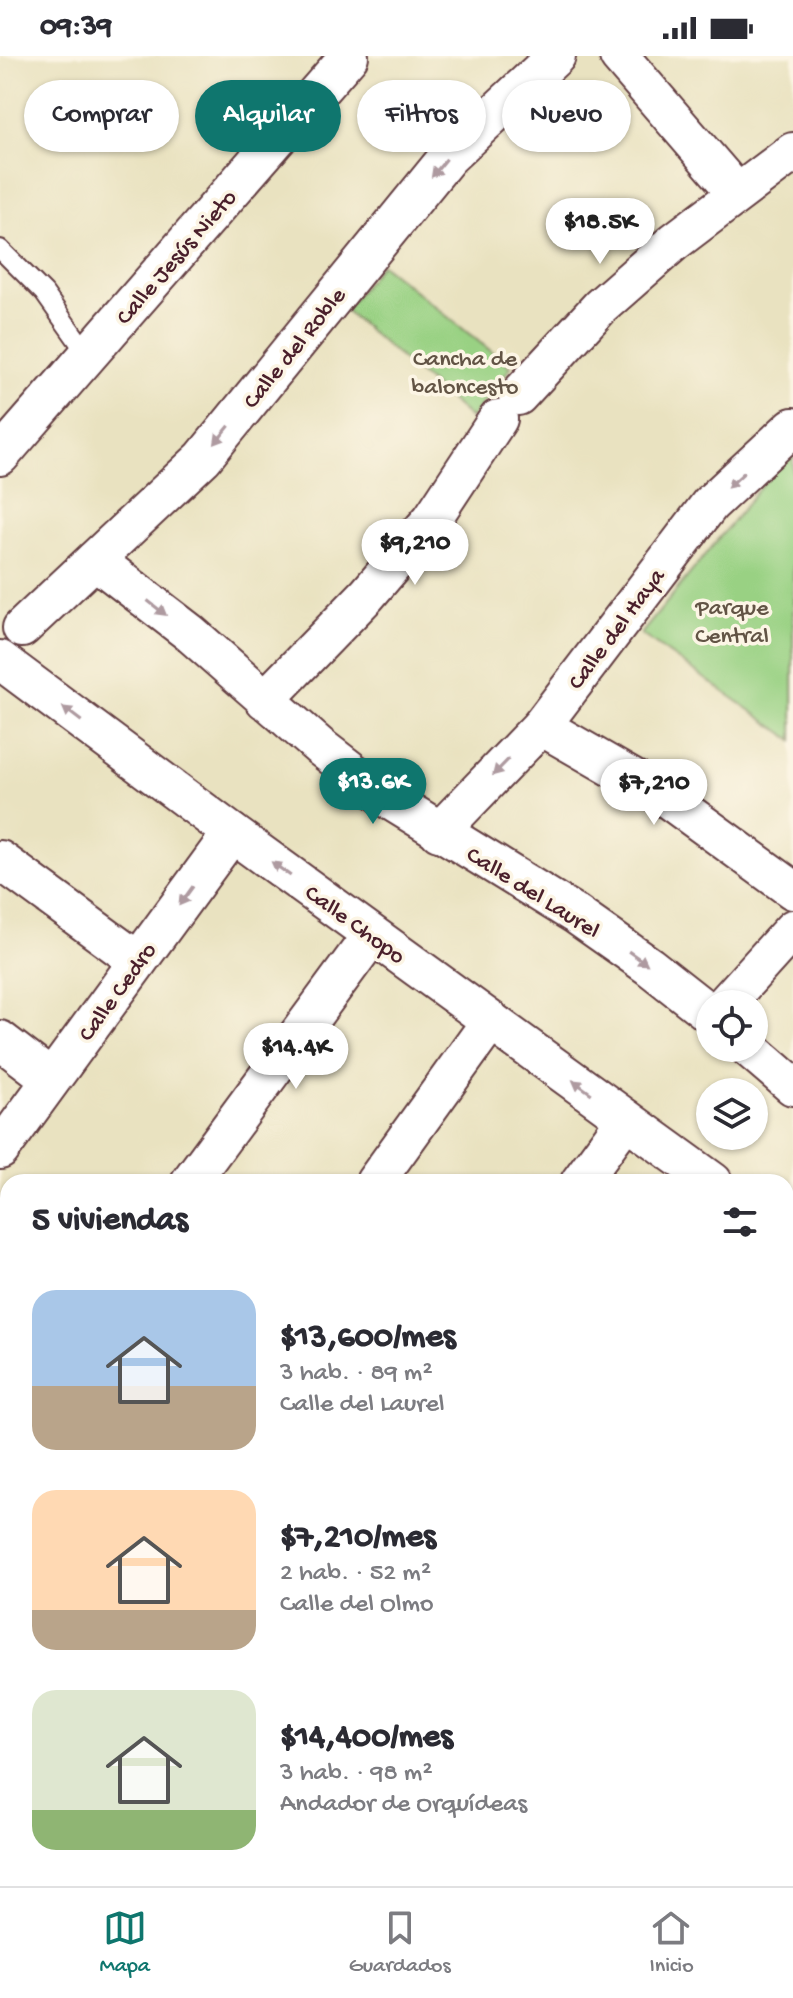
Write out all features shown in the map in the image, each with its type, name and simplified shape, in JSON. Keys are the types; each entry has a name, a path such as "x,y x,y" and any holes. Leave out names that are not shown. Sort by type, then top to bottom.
{"street":[{"name":"Calle Jesús Nieto","path":"0,456 349,56"},
{"name":"Calle del Roble","path":"22,628 203,458 448,157 556,56"},
{"path":"619,56 737,193"},
{"path":"265,700 367,595 432,519 508,408 600,307 674,242 793,152"},
{"name":"Calle del Haya","path":"439,832 541,726 710,504 793,427"},
{"name":"Calle del Laurel","path":"95,560 190,633 319,746 385,797 575,914 696,1003"},
{"name":"Calle Chopo","path":"0,660 232,833 702,1174"},
{"path":"541,726 668,799 793,890"},
{"name":"Calle Cedro","path":"0,1150 232,833"},
{"path":"0,860 138,961"},
{"path":"738,990 793,929"},
{"path":"196,1174 372,935"},
{"path":"381,1174 491,1021"},
{"path":"0,1040 51,1079"},
{"path":"765,1062 793,1086"},
{"path":"586,1174 626,1119"}],"lane":[{"path":"0,249 44,293 88,355"}],"green space":[{"name":"Cancha de baloncesto","path":"381,264 511,367 471,418 345,310"},
{"name":"Parque Central","path":"793,447 793,740 641,634"}]}
